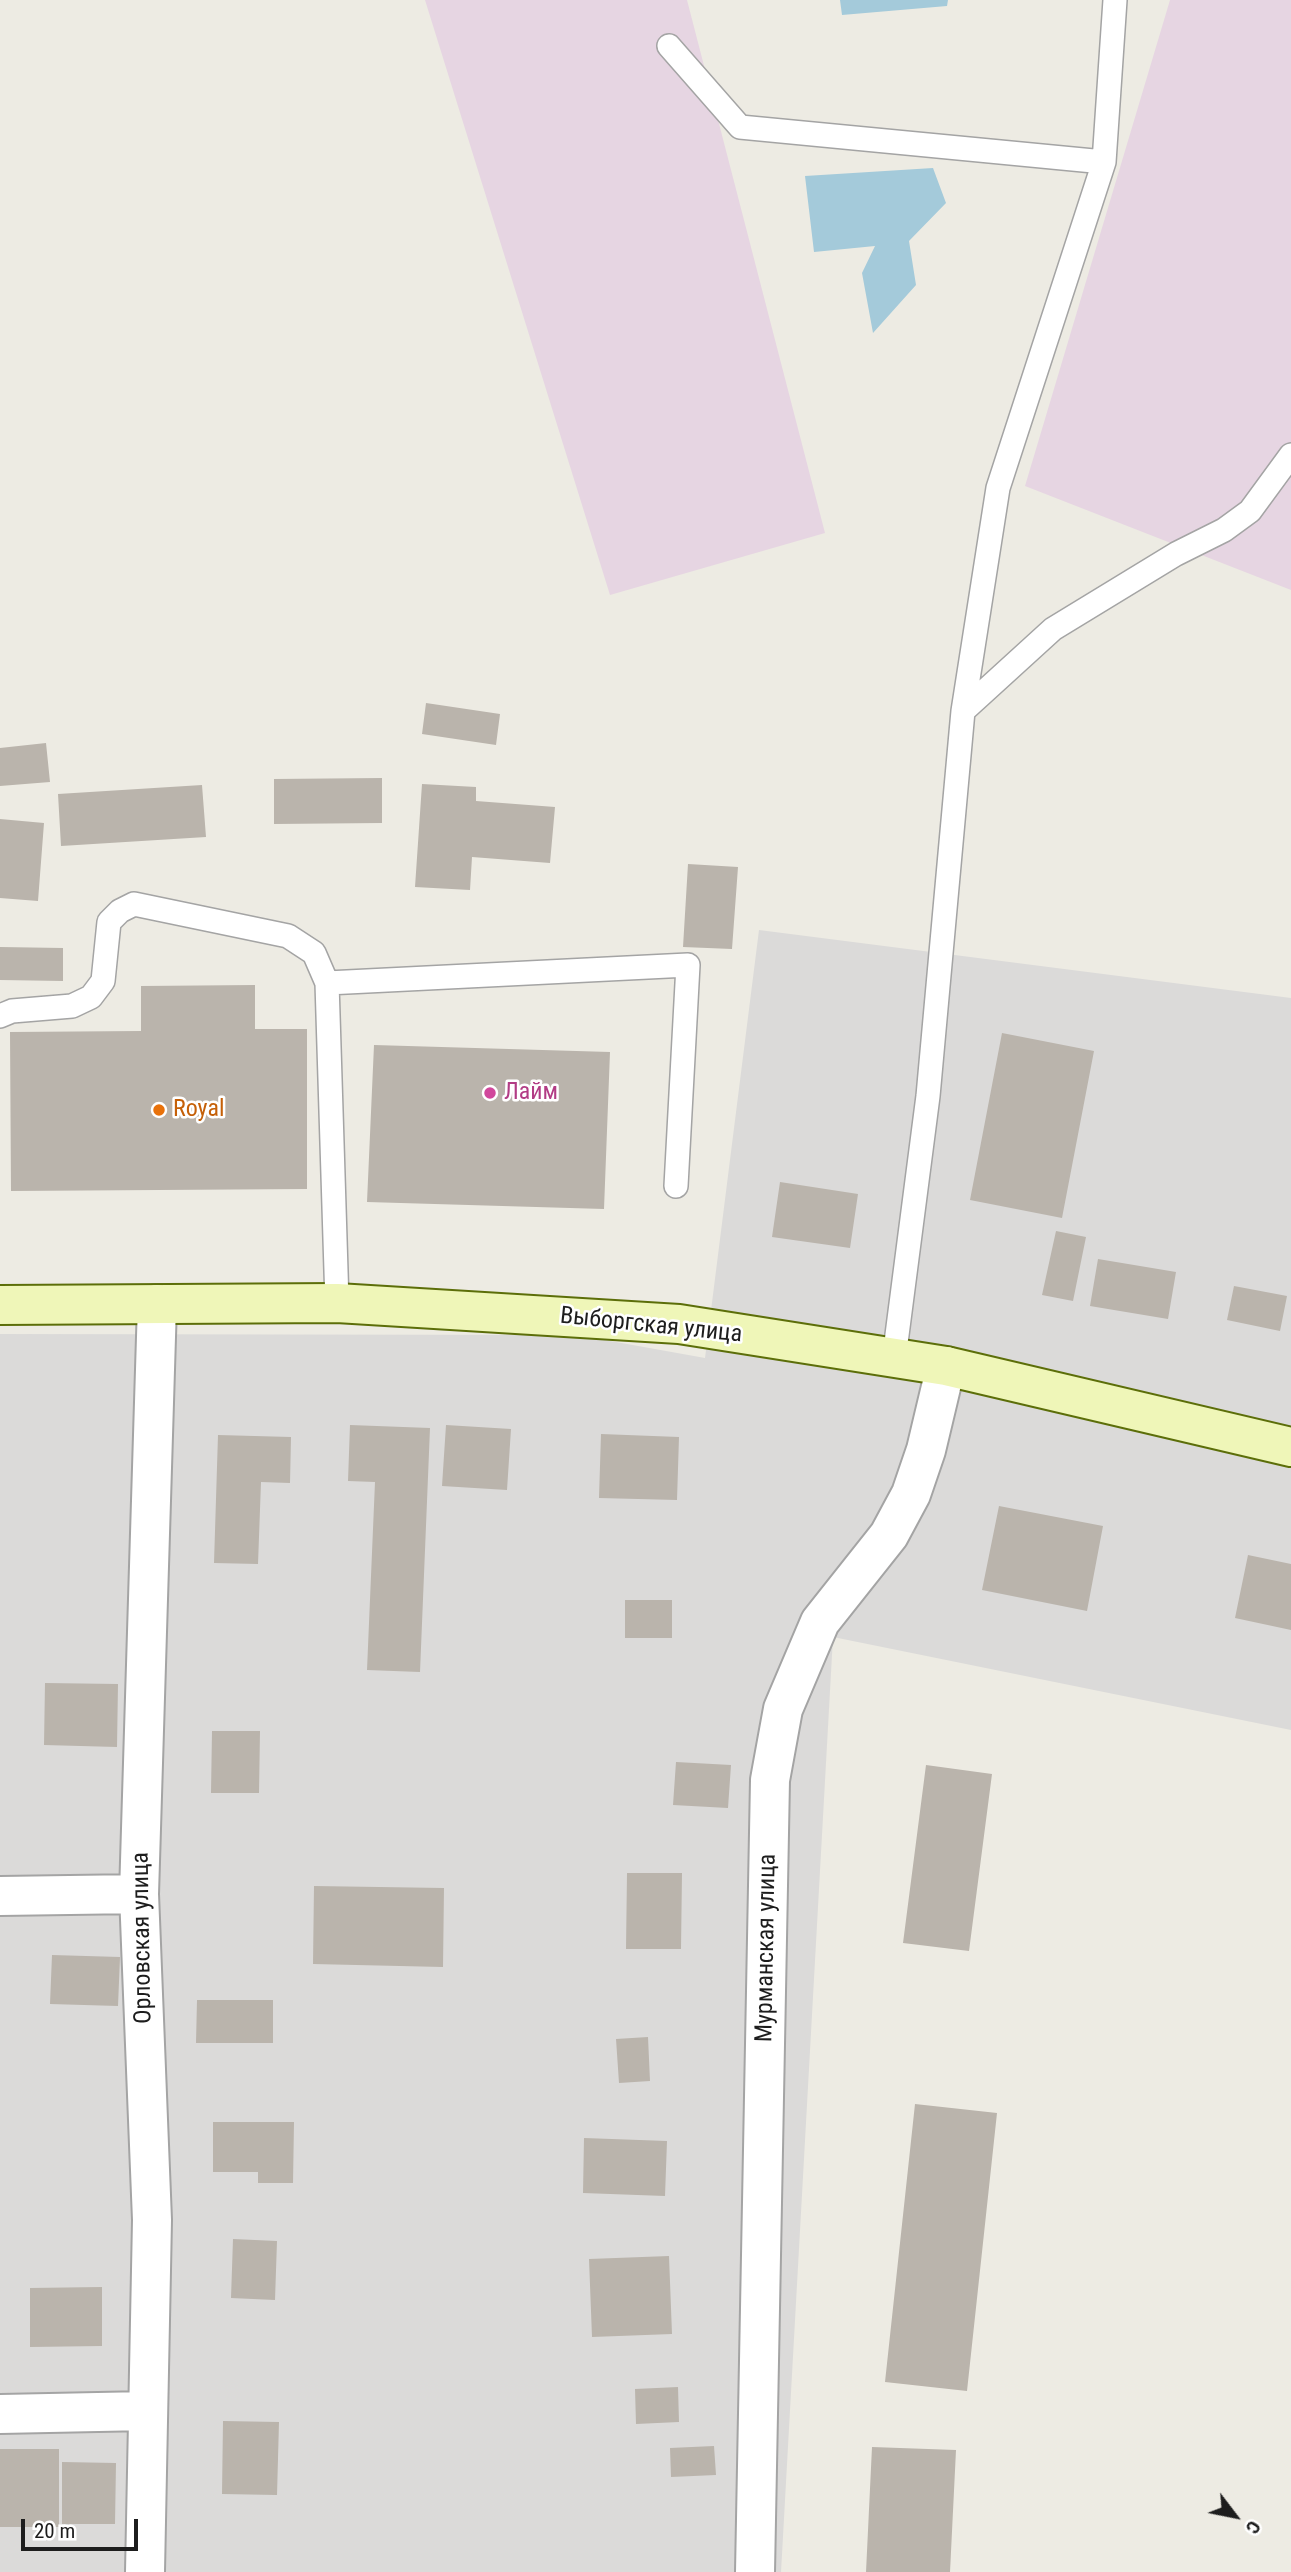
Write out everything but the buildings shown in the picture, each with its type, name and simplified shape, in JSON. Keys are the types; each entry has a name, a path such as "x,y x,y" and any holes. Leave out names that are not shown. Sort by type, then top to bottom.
{"street":[{"name":"Выборгская улица","path":"0,1305 337,1303 679,1324 946,1366 1291,1447"},
{"name":"Орловская улица","path":"145,2572 152,2220 139,1894 158,1304"},
{"name":"Мурманская улица","path":"755,2572 770,1780 783,1709 820,1622 889,1535 911,1494 926,1450 946,1366"},
{"path":"0,1896 139,1894"},
{"path":"0,2414 147,2411"}],"lane":[{"path":"894,1358 928,1096 963,711 998,488 1104,162 1115,0"},
{"path":"669,47 740,127 1104,162"},
{"path":"963,711 1053,629 1177,554 1224,530 1250,511 1291,455"},
{"path":"0,1016 12,1011 72,1006 92,997 103,981 109,922 120,911 134,904 288,936 314,953 327,983 337,1303"},
{"path":"327,983 688,965 676,1186"}],"shaded area":[{"path":"425,0 687,0 825,533 610,595"},
{"path":"1170,0 1291,0 1291,590 1025,486"},
{"path":"759,930 1291,998 1291,1730 833,1637 781,2572 0,2572 0,1334 577,1335 705,1358"}],"water":[{"path":"840,0 948,0 947,6 842,15"},
{"path":"933,168 946,203 909,241 916,285 873,333 862,273 875,246 814,252 805,176"}],"place":[{"name":"Лайм","path":"490,1093"},
{"name":"Royal","path":"159,1110"}]}
